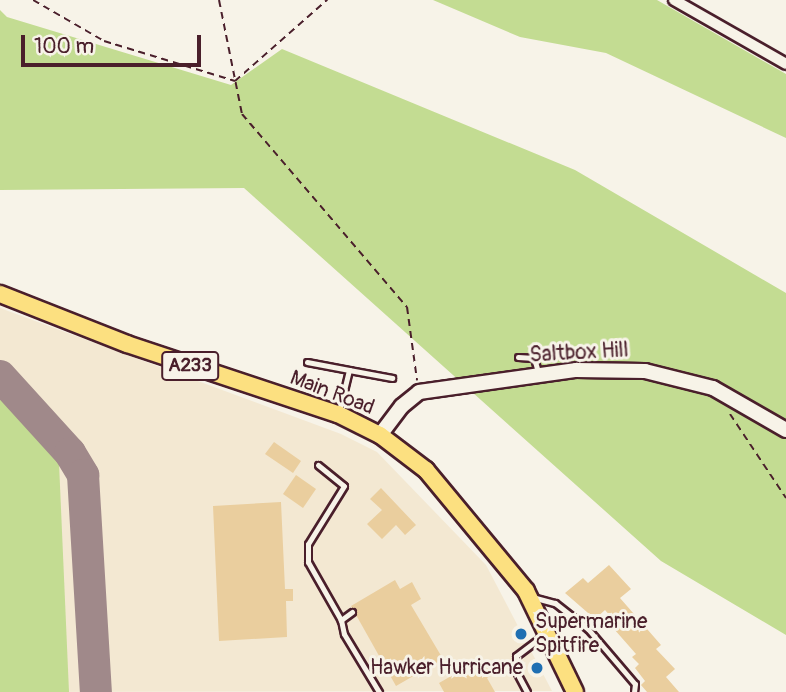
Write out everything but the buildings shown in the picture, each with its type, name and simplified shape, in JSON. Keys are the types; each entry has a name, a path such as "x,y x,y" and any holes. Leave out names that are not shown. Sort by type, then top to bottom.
{"main road":[{"name":"Main Road","path":"0,294 127,344 338,414 380,435 426,470 529,596 575,692"}],"street":[{"path":"674,0 786,64"},
{"name":"Saltbox Hill","path":"419,392 539,375 645,371 713,388 786,430"},
{"path":"380,435 402,406 419,392"}],"lane":[{"path":"518,357 534,358 539,375"},
{"path":"307,362 391,378"},
{"path":"338,414 349,370"},
{"path":"318,465 337,476 344,486 308,544 308,562 341,620 344,634 378,690 368,692"},
{"path":"529,596 555,603 589,629 635,684 634,692"},
{"path":"341,620 352,612"},
{"path":"527,692 516,671 516,656 547,632"}],"path":[{"path":"33,0 104,41 235,80"},
{"path":"219,0 242,114 407,307 419,392"},
{"path":"235,80 327,0"},
{"path":"728,410 786,498"}],"shaded area":[{"path":"0,308 341,434 377,452 486,565 552,691 0,692"}],"green space":[{"path":"433,0 657,0 786,74 786,138 606,53 520,37"},
{"path":"0,10 7,17 231,85 282,49 575,170 786,293 786,635 661,561 244,188 0,190"},
{"path":"0,396 59,463 69,692 0,692"}],"taxiway":[{"path":"0,376 70,453 83,475 96,692"}],"place":[{"name":"Supermarine Spitfire","path":"521,634"},
{"name":"Hawker Hurricane","path":"537,668"}]}
